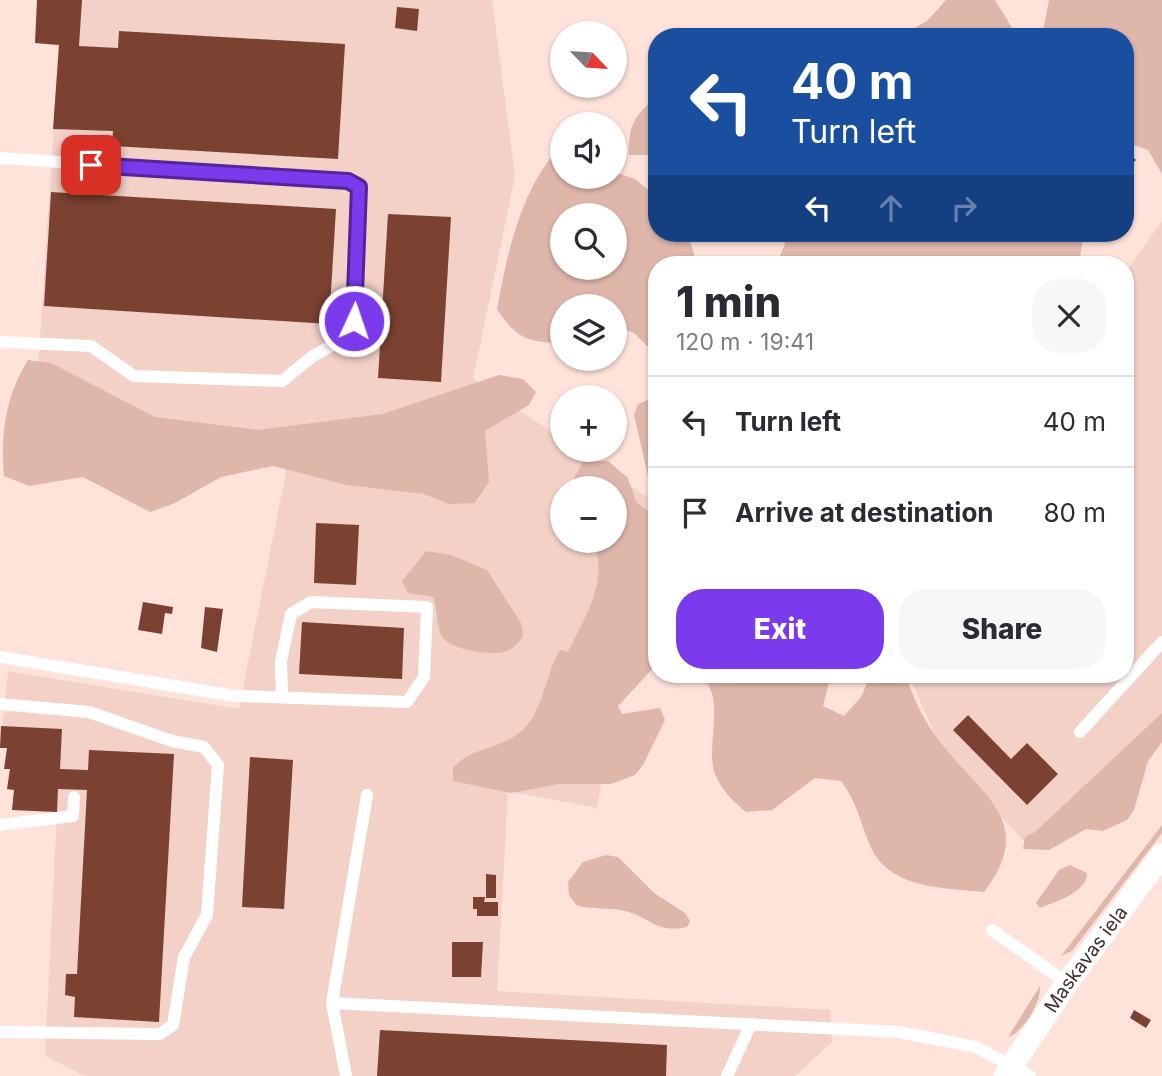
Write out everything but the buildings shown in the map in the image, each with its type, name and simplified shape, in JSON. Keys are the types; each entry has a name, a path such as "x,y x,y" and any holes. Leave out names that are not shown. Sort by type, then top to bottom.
{"street":[{"name":"Maskavas iela","path":"1015,1073 1067,983 1162,855"}],"lane":[{"path":"0,158 348,181 359,187 354,321 340,341 313,356 282,381 134,376 91,346 0,342"},
{"path":"0,657 235,696 407,702 424,677 427,607 311,602 291,614 281,662 282,697"},
{"path":"1134,673 1162,642"},
{"path":"1080,733 1125,683"},
{"path":"0,705 89,712 172,741 204,747 218,765 207,915 184,957 173,1025 160,1034 0,1031"},
{"path":"346,1076 332,1003 366,795"},
{"path":"0,825 73,816 75,797"},
{"path":"992,930 1067,983"},
{"path":"332,1003 898,1032 976,1047 1015,1073"},
{"path":"727,1076 751,1024"}],"shaded area":[{"path":"37,0 492,0 515,176 473,379 550,431 550,462 595,462 616,476 550,476 550,553 627,553 627,484 648,498 648,534 597,808 508,791 497,991 830,1010 832,1042 795,1076 85,1076 45,1056 57,813 12,810 14,790 7,789 10,770 4,769 7,749 0,748 8,671 239,709 293,437 35,414 59,46 35,43"},
{"path":"946,0 995,0 1012,28 914,28 927,21"},
{"path":"1049,0 1162,0 1162,174 1148,150 1134,145 1134,28 1044,28"},
{"path":"648,104 648,155 629,155 631,129"},
{"path":"550,159 550,189 627,189 627,176 648,190 648,242 690,242 695,256 648,256 648,346 627,330 627,294 550,294 550,342 523,337 510,326 497,309 511,244 526,202"},
{"path":"1162,221 1162,717 1026,843 947,762 912,683 1134,683 1134,260"},
{"path":"786,242 1082,242 1080,256 780,256"},
{"path":"28,360 51,363 155,417 257,430 383,414 499,375 523,379 536,392 529,405 485,431 489,482 475,503 449,504 424,494 347,485 273,466 221,477 175,503 150,512 83,477 29,486 4,476 6,415 14,387"},
{"path":"648,400 648,476 634,415 638,404"},
{"path":"583,462 609,462 626,476 575,476"},
{"path":"627,477 636,502 648,511 648,674 618,706 622,714 660,708 665,720 643,765 635,775 611,784 559,784 511,793 453,781 453,768 460,761 511,739 534,716 560,650 568,652 593,598 599,569 596,553 627,553"},
{"path":"426,551 451,555 487,570 521,623 523,635 516,645 502,652 484,653 466,650 445,640 439,631 433,597 408,593 402,581"},
{"path":"707,683 829,683 823,706 844,716 861,697 867,683 909,683 929,726 986,794 998,811 1005,828 1006,846 999,868 984,892 919,884 890,870 878,859 870,845 855,804 841,781 815,778 772,810 746,812 728,795 715,774 712,762 712,694"},
{"path":"1162,713 1162,742 1148,761 1134,810 1127,820 1103,831 1086,829 1049,850 1023,849 1025,837 1035,832"},
{"path":"1162,825 1162,833 1072,951 1061,956"},
{"path":"606,855 618,857 654,893 685,913 690,921 687,927 660,927 625,911 576,905 569,895 568,882 583,862"},
{"path":"1070,865 1087,873 1082,886 1070,895 1040,908 1036,903 1059,870"},
{"path":"1040,986 1038,1000 1030,1016 1020,1029 1008,1037"}],"route":[{"path":"91,165 348,181 359,187 354,321"}]}
